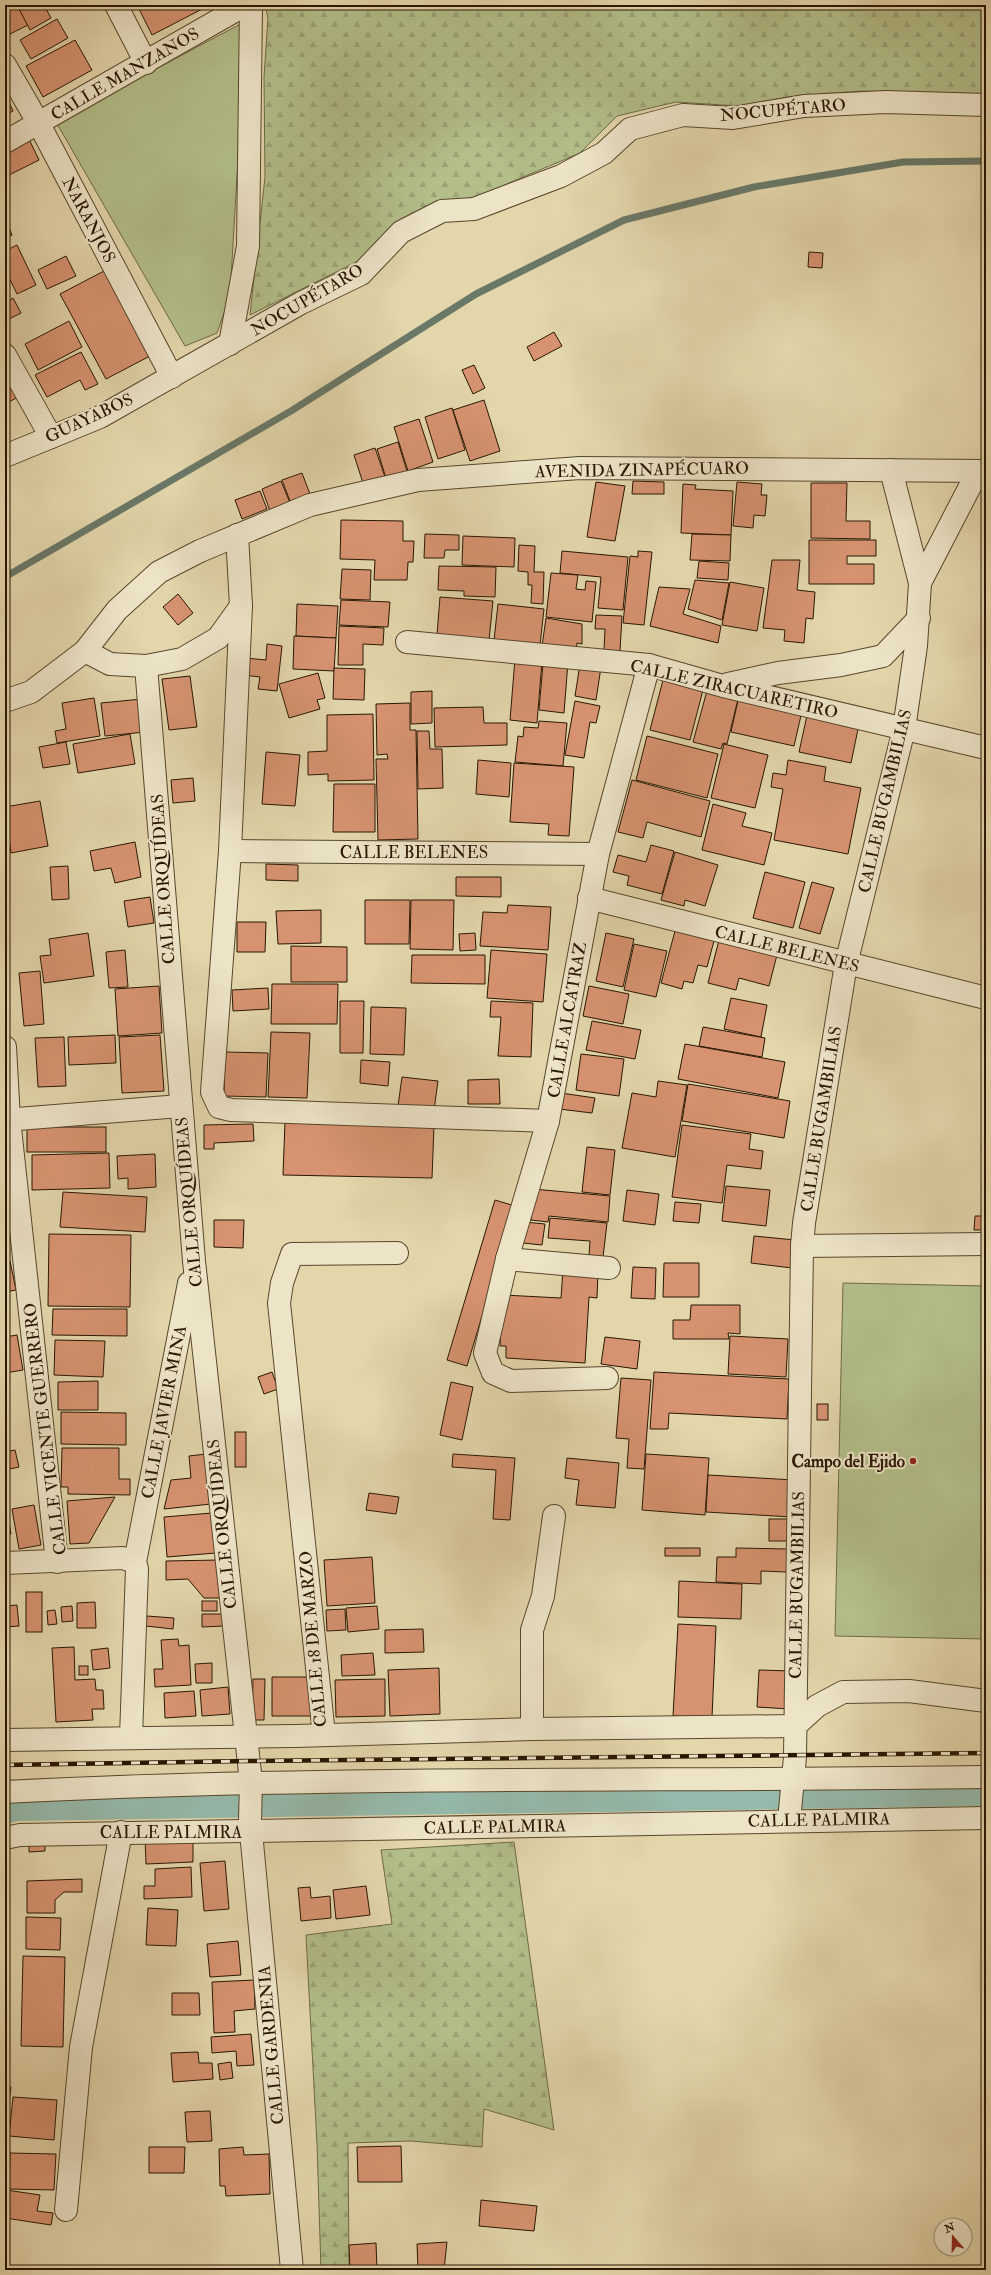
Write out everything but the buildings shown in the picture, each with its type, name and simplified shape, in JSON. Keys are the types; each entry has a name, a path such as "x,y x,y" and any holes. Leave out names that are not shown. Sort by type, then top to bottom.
{"street":[{"path":"116,5 146,63"},
{"name":"CALLE MANZANOS","path":"5,142 146,63 245,5"},
{"path":"230,344 248,246 251,5"},
{"name":"NARANJOS","path":"5,65 39,124 172,377"},
{"name":"NOCUPÉTARO","path":"172,377 301,303 361,274 401,232 442,211 474,209 561,176 604,153 630,129 684,115 733,118 804,106 886,102 986,105"},
{"path":"5,355 51,437"},
{"name":"GUAYABOS","path":"5,456 100,416 172,377"},
{"name":"AVENIDA ZINAPÉCUARO","path":"5,701 31,692 85,651 117,610 159,572 200,550 310,505 418,480 580,468 982,471"},
{"name":"CALLE BUGAMBILIAS","path":"790,1819 794,1782 802,1246 846,964 904,729 919,618 920,583 891,470"},
{"path":"920,583 982,471"},
{"path":"238,535 241,606 230,851 212,1092 219,1107 232,1110 548,1121"},
{"path":"85,651 110,664 146,666 182,659 218,638 241,606"},
{"path":"723,686 778,673 841,665 883,656 919,618"},
{"name":"CALLE ZIRACUARETIRO","path":"407,642 649,665 723,686 986,748"},
{"name":"CALLE ALCATRAZ","path":"607,1378 511,1381 493,1373 485,1353 507,1259 548,1121 588,898 598,854 649,665"},
{"name":"CALLE ORQUÍDEAS","path":"146,666 180,1106 194,1261 250,1785"},
{"name":"CALLE BELENES","path":"230,851 598,854"},
{"name":"CALLE BELENES","path":"588,898 986,998"},
{"name":"CALLE VICENTE GUERRERO","path":"5,1047 7,1120 57,1562 123,1558 135,1562"},
{"path":"7,1120 180,1106"},
{"path":"802,1246 986,1244"},
{"name":"CALLE 18 DE MARZO","path":"5,1740 324,1735 279,1303 282,1283 292,1254 397,1252"},
{"path":"507,1259 609,1268"},
{"name":"CALLE JAVIER MINA","path":"135,1562 194,1261"},
{"path":"532,1729 532,1630 543,1596 554,1516"},
{"path":"5,1563 57,1562"},
{"path":"131,1737 137,1569 135,1562"},
{"path":"324,1735 532,1729 795,1726 817,1706 843,1692 909,1691 986,1701"},
{"path":"5,1792 250,1785 794,1782 986,1777"},
{"name":"CALLE GARDENIA","path":"250,1785 251,1826 292,2270"},
{"name":"CALLE PALMIRA","path":"5,1838 20,1835 251,1826 986,1818"},
{"path":"66,2210 81,2047 121,1832"}],"green space":[{"path":"265,5 986,5 986,94 860,91 788,97 738,106 676,102 617,116 580,153 476,197 429,205 399,220 358,261 250,315 265,177 264,77 268,18"},
{"path":"246,21 230,296 217,333 185,346 56,122"},
{"name":"Campo del Ejido","path":"843,1283 986,1286 986,1639 835,1636"},
{"path":"514,1842 554,2130 484,2109 482,2147 411,2141 348,2143 349,2270 321,2270 317,2144 306,1935 392,1924 381,1850"}],"waterway":[{"path":"5,577 291,411 476,294 624,220 754,187 903,162 986,161"},
{"path":"5,1812 16,1809 986,1794"}],"railway":[{"path":"5,1765 986,1753"}],"place":[{"name":"Campo del Ejido","path":"913,1461"}]}
